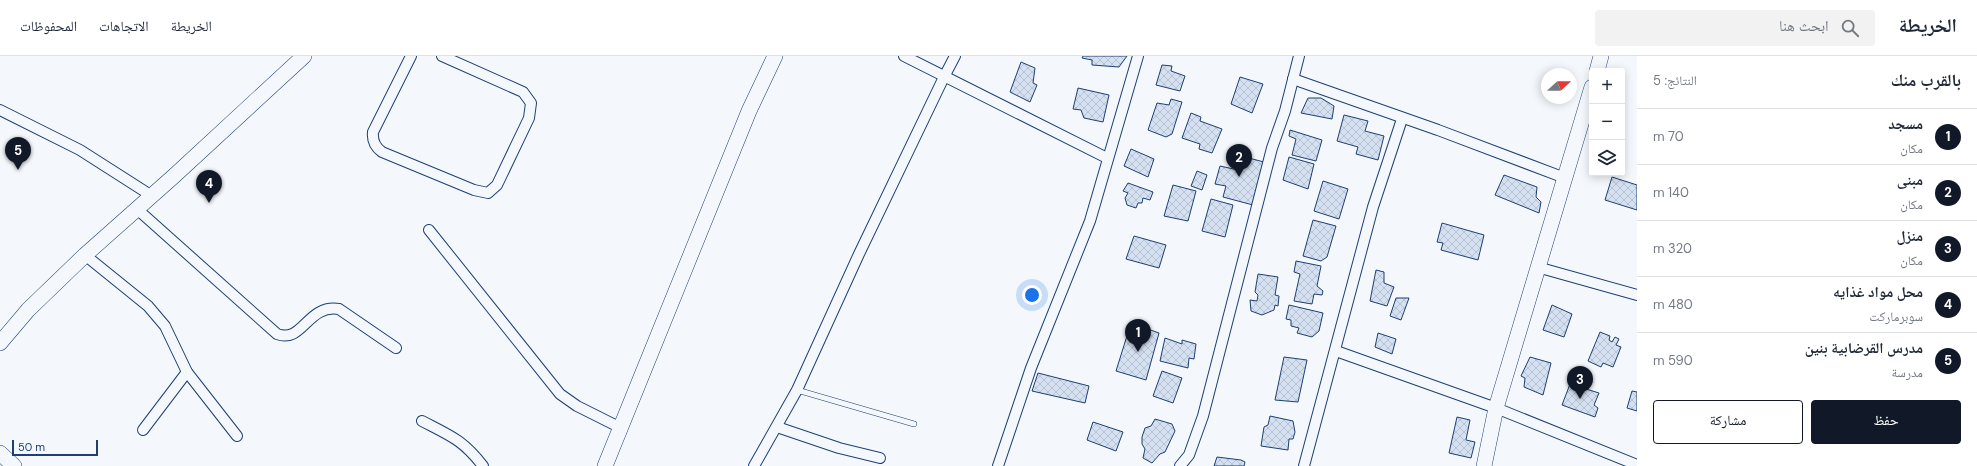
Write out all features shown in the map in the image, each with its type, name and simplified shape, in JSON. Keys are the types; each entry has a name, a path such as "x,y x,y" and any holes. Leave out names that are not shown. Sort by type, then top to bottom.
{"street":[{"path":"0,343 28,310 85,255 152,196 304,56"},
{"path":"411,56 373,132 373,142 377,149 382,152 474,190 488,193 497,185 529,118 531,103 523,92 442,56"},
{"path":"605,466 619,427 749,111 775,56"},
{"path":"904,56 1107,158"},
{"path":"754,466 797,390 858,254 955,56"},
{"path":"998,466 1031,368 1090,221 1107,158 1138,56"},
{"path":"1180,466 1189,455 1203,416 1272,148 1299,56"},
{"path":"1598,68 1601,56"},
{"path":"1293,79 1402,119 1438,130 1565,178"},
{"path":"1484,466 1496,408 1589,97"},
{"path":"0,110 80,150 152,196"},
{"path":"1304,466 1336,351 1373,207 1402,119"},
{"path":"136,209 277,334 285,337 294,334 317,313 329,307 339,309 396,348"},
{"path":"429,230 560,394 577,406 619,427"},
{"path":"85,255 148,306 165,326 187,372 237,436"},
{"path":"1537,267 1637,295"},
{"path":"1336,351 1496,408 1637,465"},
{"path":"143,430 187,372"},
{"path":"422,421 460,440 471,449 483,466"},
{"path":"777,427 839,448 880,458"},
{"path":"0,453 13,466"},
{"path":"0,459 13,466"}],"lane":[{"path":"797,390 914,424"}],"building":[{"path":"1083,56 1127,56 1119,67 1092,65 1092,60 1082,58"},
{"path":"1021,62 1035,68 1033,83 1037,85 1030,102 1010,92"},
{"path":"1162,65 1172,66 1171,71 1185,76 1180,91 1156,85"},
{"path":"1240,77 1263,84 1252,113 1231,104"},
{"path":"1078,88 1109,95 1103,122 1084,118 1081,110 1073,109"},
{"path":"1308,98 1321,98 1334,106 1332,119 1301,113"},
{"path":"1171,99 1182,102 1172,134 1166,137 1148,130 1157,103 1169,105"},
{"path":"1191,113 1201,117 1200,121 1222,129 1212,153 1199,149 1200,144 1182,138"},
{"path":"1344,115 1368,121 1365,131 1384,136 1378,160 1356,154 1358,147 1337,141"},
{"path":"1290,130 1322,140 1316,161 1292,155 1296,139 1289,136"},
{"path":"1131,149 1154,159 1148,177 1124,166"},
{"path":"1241,156 1264,162 1253,205 1223,197 1226,186 1215,184 1220,166 1238,170"},
{"path":"1289,157 1314,164 1308,189 1283,180"},
{"path":"1197,171 1207,175 1202,190 1191,186"},
{"path":"1504,175 1537,187 1536,197 1541,202 1539,213 1495,195"},
{"path":"1612,177 1637,185 1637,210 1605,200"},
{"path":"1323,181 1348,189 1339,219 1314,211"},
{"path":"1128,183 1153,192 1150,200 1143,198 1142,203 1138,203 1136,208 1127,205 1125,198 1128,193 1123,191"},
{"path":"1173,185 1196,191 1188,221 1164,216"},
{"path":"1211,199 1233,205 1225,237 1202,231"},
{"path":"1313,220 1336,226 1327,257 1321,261 1303,256"},
{"path":"1442,223 1484,235 1478,260 1441,250 1443,243 1437,242"},
{"path":"1134,236 1166,245 1159,268 1126,259"},
{"path":"1296,261 1321,266 1317,286 1323,291 1322,295 1314,294 1312,304 1294,301 1300,274 1294,272"},
{"path":"1376,270 1384,272 1384,283 1394,287 1387,306 1370,301"},
{"path":"1258,274 1278,277 1275,295 1279,296 1278,306 1275,305 1274,310 1262,315 1251,311 1250,300 1257,301 1258,295 1255,292"},
{"path":"1396,298 1409,298 1401,320 1390,316"},
{"path":"1289,305 1323,313 1319,331 1312,337 1297,333 1299,328 1291,326 1291,320 1286,319"},
{"path":"1552,305 1572,314 1564,337 1543,330"},
{"path":"1131,323 1159,333 1146,380 1116,371"},
{"path":"1600,332 1610,336 1609,340 1612,342 1615,337 1619,339 1616,345 1621,347 1613,367 1603,363 1601,367 1588,361"},
{"path":"1378,333 1396,339 1392,354 1375,347"},
{"path":"1165,338 1182,344 1182,340 1196,344 1194,359 1189,358 1188,368 1160,361"},
{"path":"1284,357 1307,360 1298,402 1275,400"},
{"path":"1530,357 1551,363 1543,395 1524,387 1525,378 1521,376"},
{"path":"1162,371 1182,378 1173,403 1153,396"},
{"path":"1038,373 1089,386 1085,403 1032,391"},
{"path":"1570,384 1599,393 1594,405 1598,408 1595,417 1562,405"},
{"path":"1632,391 1637,392 1637,411 1627,408"},
{"path":"1270,416 1293,421 1295,432 1293,439 1289,439 1288,450 1261,446 1264,427 1268,425"},
{"path":"1457,417 1470,420 1466,440 1475,442 1471,458 1449,453"},
{"path":"1155,419 1172,424 1175,431 1165,452 1160,454 1152,463 1143,458 1145,449 1142,444 1142,437 1145,428 1151,426"},
{"path":"1093,422 1123,432 1116,451 1087,440"},
{"path":"1217,457 1241,460 1245,462 1244,466 1214,466"}],"place":[{"name":"مدرس القرضابية بنين","path":"18,170"},
{"name":"مبنى","path":"1239,177"},
{"name":"محل مواد غذايه","path":"209,203"},
{"name":"مسجد","path":"1138,352"},
{"name":"منزل","path":"1580,399"}]}
